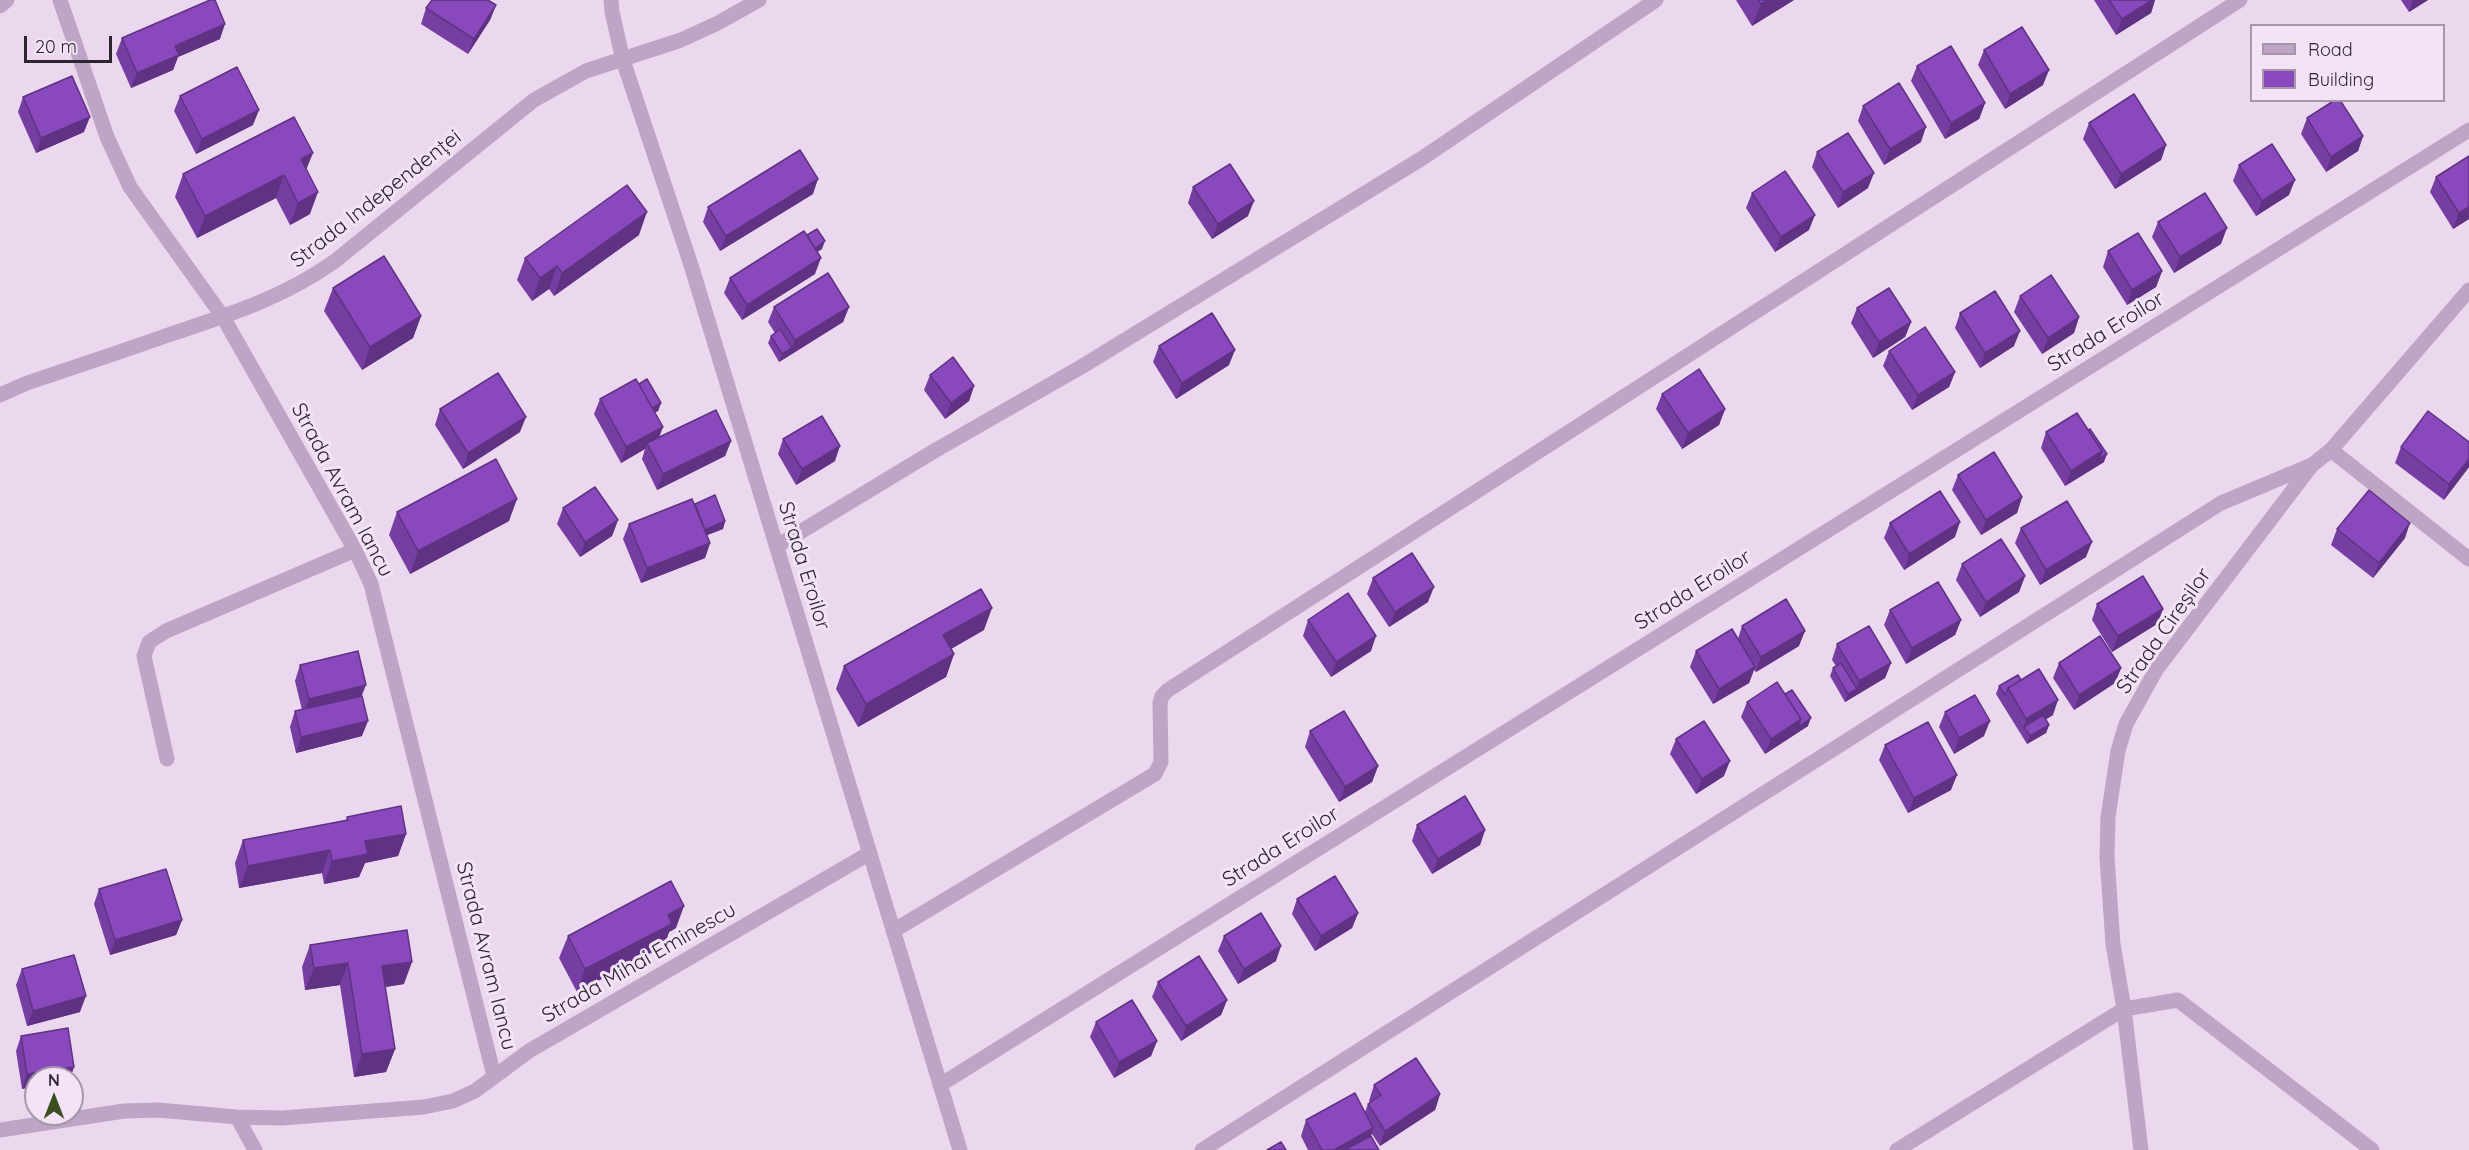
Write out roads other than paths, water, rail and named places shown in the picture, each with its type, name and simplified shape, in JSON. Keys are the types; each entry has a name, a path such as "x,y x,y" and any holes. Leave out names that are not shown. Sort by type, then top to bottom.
{"street":[{"path":"0,6 7,0"},
{"name":"Strada Avram Iancu","path":"60,0 107,137 126,179 223,317 371,584 494,1076"},
{"name":"Strada Eroilor","path":"611,0 623,60 691,265 960,1150"},
{"name":"Strada Independenței","path":"0,395 27,383 223,317 280,295 309,280 534,100 586,71 681,40 759,0"},
{"path":"777,546 1080,367 1420,159 1656,0"},
{"path":"894,931 1155,774 1161,762 1160,703 1162,696 1168,690 2240,0"},
{"name":"Strada Eroilor","path":"940,1085 2469,130"},
{"name":"Strada Cireșilor","path":"2141,1150 2124,1009 2113,944 2106,857 2108,817 2118,751 2126,724 2156,670 2313,465 2331,450 2469,290"},
{"path":"2331,450 2469,559"},
{"path":"1202,1150 2221,503 2313,465"},
{"path":"167,759 144,656 149,642 166,631 354,550"},
{"name":"Strada Mihai Eminescu","path":"0,1130 124,1111 158,1110 237,1117 282,1118 424,1107 453,1101 474,1091 529,1051 870,853"},
{"path":"1897,1150 2124,1009 2178,1000 2372,1150"},
{"path":"237,1117 255,1150"}]}
